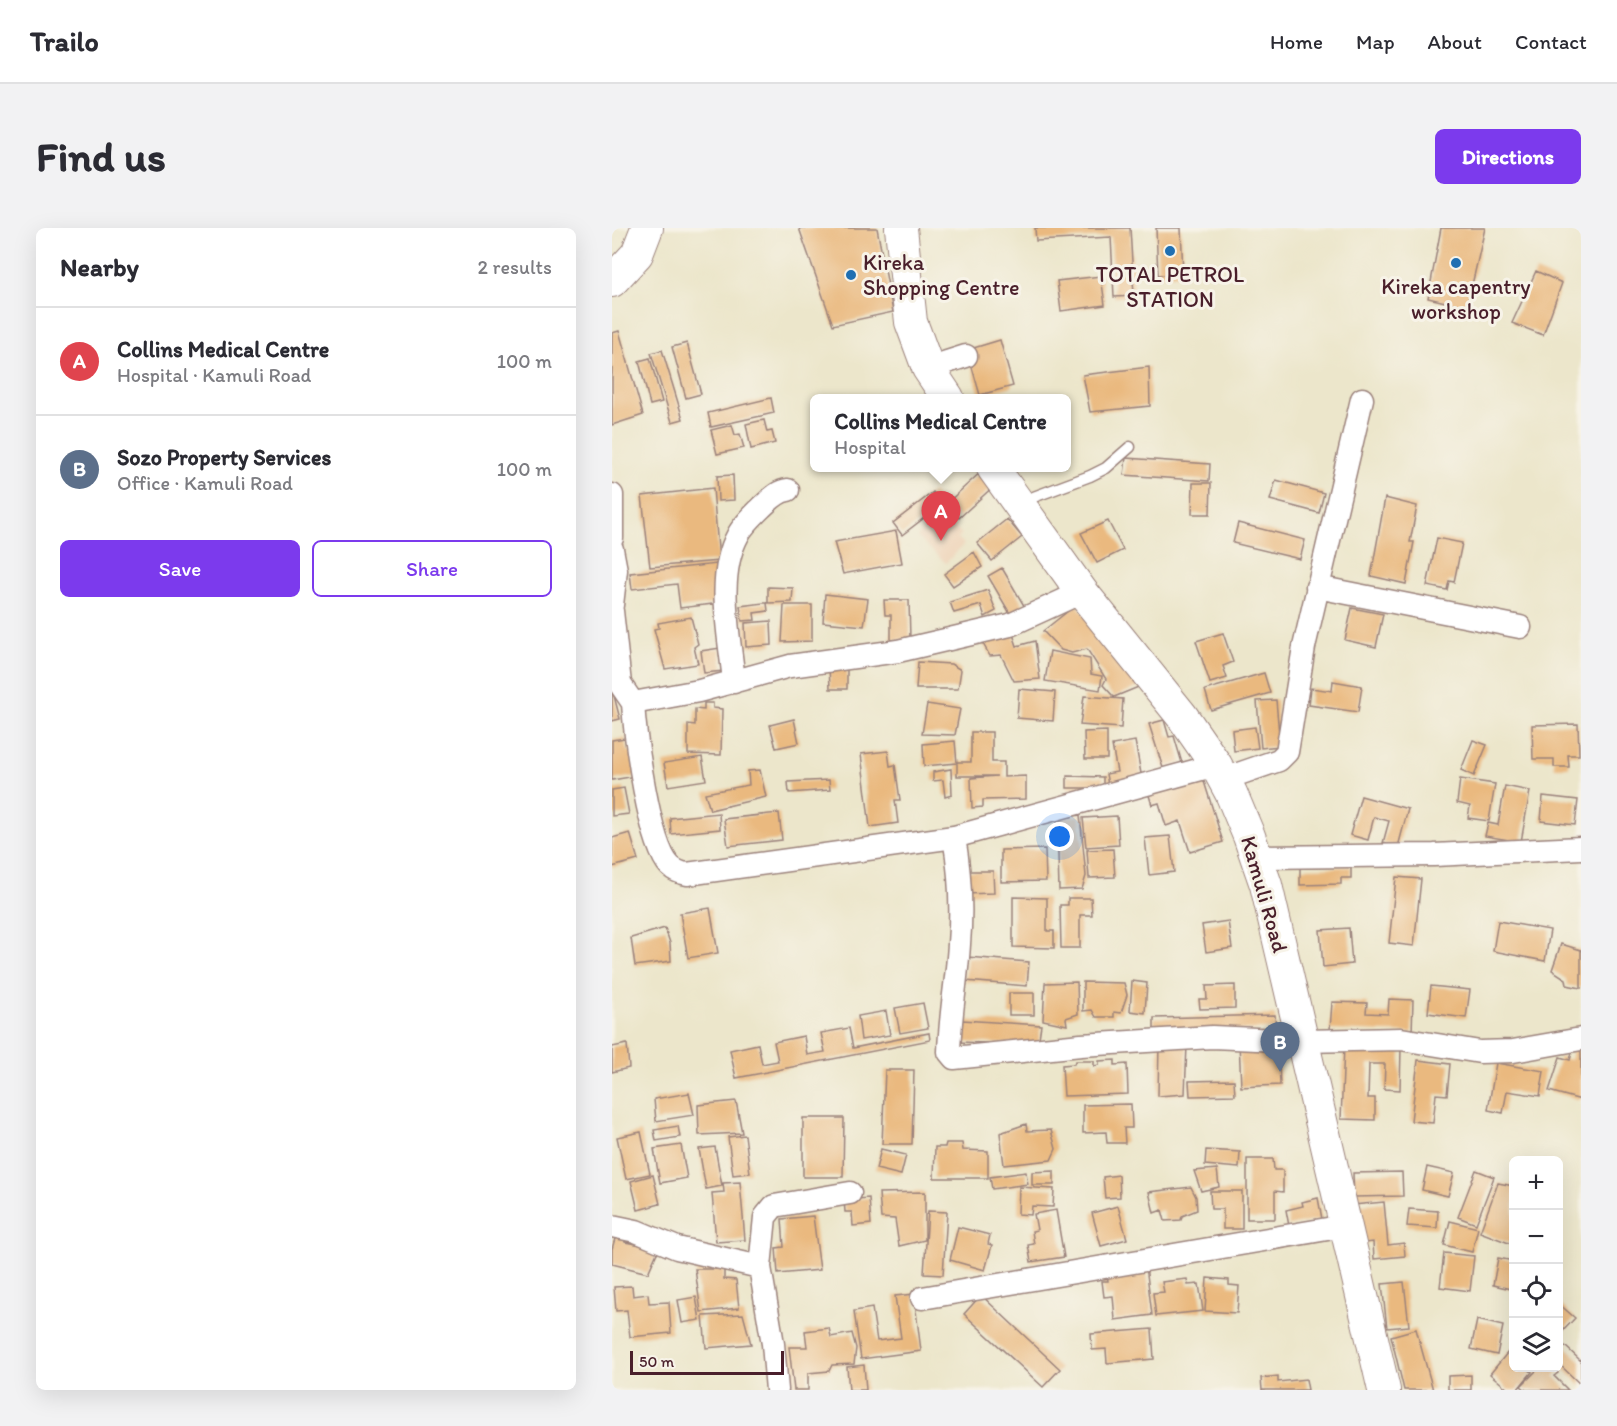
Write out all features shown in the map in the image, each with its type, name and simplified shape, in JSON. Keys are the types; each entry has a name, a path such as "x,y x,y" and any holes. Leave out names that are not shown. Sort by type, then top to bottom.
{"street":[{"path":"612,281 637,254 647,228"},
{"path":"901,228 911,322 928,368 945,394"},
{"path":"928,368 966,356"},
{"path":"612,611 620,684 633,703 635,730 656,837 669,865 676,871 687,874 954,837 1220,772 1279,760 1287,752 1304,647 1362,399"},
{"name":"Kamuli Road","path":"996,472 1082,592 1182,716 1220,772 1258,857 1304,1041 1384,1390"},
{"path":"734,682 727,581 731,557 738,535 781,490 788,490"},
{"path":"612,495 612,538"},
{"path":"612,549 616,570 612,605"},
{"path":"1317,587 1520,627"},
{"path":"633,703 734,682 790,666 898,651 1010,625 1082,592"},
{"path":"954,837 961,904 959,946 950,1016 949,1052 952,1057 1212,1037 1304,1041 1401,1039 1480,1052 1513,1051 1581,1039"},
{"path":"1258,857 1434,855 1581,848"},
{"path":"777,1390 773,1344 760,1267 765,1217 774,1206 850,1193"},
{"path":"612,1226 636,1231 677,1248 760,1267"},
{"path":"922,1298 1345,1226"}],"lane":[{"path":"1017,503 1098,472 1130,447"}],"shaded area":[{"path":"935,517 941,523 945,519 962,534 958,538 964,544 946,563 917,537"}],"building":[{"name":"Kireka Shopping Centre","path":"799,228 877,228 893,312 833,325"},
{"path":"1035,228 1130,228 1134,296 1114,297 1111,237 1036,241"},
{"name":"TOTAL PETROL STATION","path":"1156,228 1181,228 1183,274 1158,275"},
{"name":"Kireka capentry workshop","path":"1441,228 1485,228 1467,307 1428,298"},
{"path":"1536,271 1562,283 1543,335 1512,323"},
{"path":"1101,276 1105,305 1061,311 1057,281"},
{"path":"619,331 643,415 612,425 612,333"},
{"path":"1000,340 1013,386 980,394 967,350"},
{"path":"687,343 701,394 686,398 672,347"},
{"path":"662,350 683,419 672,422 651,353"},
{"path":"650,358 662,402 650,405 639,361"},
{"path":"1149,367 1150,406 1090,412 1083,375"},
{"path":"771,398 774,413 711,427 708,413"},
{"path":"764,420 767,432 772,431 775,443 751,449 746,424"},
{"path":"732,425 735,435 740,434 744,448 717,454 711,430"},
{"path":"1126,458 1210,464 1209,481 1124,475"},
{"path":"981,472 986,472 996,484 959,518 946,504"},
{"path":"733,475 734,500 718,501 717,476"},
{"path":"1276,480 1324,493 1319,513 1270,500"},
{"path":"1193,483 1211,483 1210,514 1192,514"},
{"path":"713,488 719,561 650,567 642,496"},
{"path":"933,492 942,504 902,535 893,523"},
{"path":"1385,498 1417,506 1410,542 1414,542 1406,584 1371,576"},
{"path":"1007,519 1022,537 992,561 977,543"},
{"path":"1108,521 1123,550 1097,563 1081,533"},
{"path":"1238,523 1305,540 1300,559 1233,543"},
{"path":"896,531 902,563 843,574 834,542"},
{"path":"1437,538 1462,543 1454,582 1449,581 1447,590 1427,586"},
{"path":"974,552 982,567 953,586 944,574"},
{"path":"717,564 721,603 680,608 677,584 632,589 630,573"},
{"path":"1002,568 1026,609 1012,617 988,576"},
{"path":"768,587 793,588 792,602 768,603"},
{"path":"988,590 996,611 985,617 981,605 954,613 950,602"},
{"path":"825,594 868,599 864,626 823,622"},
{"path":"884,600 909,600 910,639 891,640 891,615 885,615"},
{"path":"767,603 768,611 754,613 755,620 742,621 740,606"},
{"path":"1077,604 1141,686 1114,697 1103,685 1106,679 1087,649 1072,653 1061,650 1043,631"},
{"path":"784,605 812,605 812,641 782,642"},
{"path":"1352,608 1383,614 1376,647 1345,640"},
{"path":"691,617 698,644 694,647 698,664 665,669 654,629 659,628 658,623"},
{"path":"771,621 772,645 746,647 745,623"},
{"path":"1011,628 1017,646 1035,641 1040,679 1014,681 1001,655 990,656 978,635"},
{"path":"1223,633 1233,662 1223,666 1227,678 1210,683 1196,641"},
{"path":"720,648 724,671 704,673 701,651"},
{"path":"1050,651 1090,659 1091,674 1102,676 1100,690 1045,681"},
{"path":"918,662 951,664 961,670 958,689 916,689"},
{"path":"829,664 847,664 847,689 830,689"},
{"path":"1264,673 1270,693 1211,710 1205,690"},
{"path":"1333,681 1362,686 1358,712 1309,705 1311,688 1332,691"},
{"path":"612,688 620,719 612,721"},
{"path":"1019,689 1055,692 1053,721 1017,718"},
{"path":"1084,696 1123,699 1121,728 1080,725"},
{"path":"1276,700 1280,746 1261,748 1257,701"},
{"path":"704,703 713,703 713,708 722,709 721,755 688,754 688,724 695,725 695,709 704,710"},
{"path":"927,704 960,709 955,735 922,734"},
{"path":"794,719 799,743 776,748 770,725"},
{"path":"1164,720 1169,737 1174,736 1182,763 1163,768 1149,724"},
{"path":"1578,724 1579,755 1568,755 1569,767 1554,767 1554,759 1533,759 1532,725"},
{"path":"1255,727 1258,748 1234,751 1232,730"},
{"path":"1107,731 1107,759 1085,759 1084,732"},
{"path":"971,732 992,732 992,762 1004,762 1004,777 1026,776 1026,799 983,800 983,807 972,808 971,778 997,776 957,776 957,762 971,762"},
{"path":"625,738 627,751 632,751 636,776 612,780 612,740"},
{"path":"1473,740 1487,745 1474,776 1461,770"},
{"path":"955,741 957,763 924,766 923,744"},
{"path":"1135,741 1142,779 1108,785 1106,774 1117,772 1112,745"},
{"path":"888,751 890,766 895,765 900,800 895,800 898,823 870,827 861,754"},
{"path":"702,757 706,780 668,786 664,763"},
{"path":"951,769 952,795 945,797 943,780 933,781 933,772"},
{"path":"760,770 766,797 710,810 705,793 749,785 748,771"},
{"path":"1202,775 1223,842 1190,852 1180,821 1166,826 1159,803 1152,805 1148,792"},
{"path":"1067,776 1103,777 1103,788 1067,788"},
{"path":"1460,779 1495,784 1489,821 1468,818 1470,806 1457,803"},
{"path":"829,780 830,790 789,793 788,782"},
{"path":"1505,786 1530,791 1521,842 1485,836 1488,823 1498,825"},
{"path":"624,788 629,814 612,816 612,790"},
{"path":"1361,796 1408,809 1398,847 1383,843 1389,821 1374,817 1368,840 1350,835"},
{"path":"1543,796 1578,800 1575,825 1541,821"},
{"path":"719,813 720,829 671,834 670,818"},
{"path":"779,813 782,840 728,846 724,819"},
{"path":"1080,815 1086,876 1082,889 1059,890 1057,819"},
{"path":"1117,816 1119,845 1086,847 1083,818"},
{"path":"630,833 638,860 612,867 612,838"},
{"path":"1170,836 1174,872 1149,875 1145,838"},
{"path":"1045,849 1046,881 1001,882 1001,850"},
{"path":"1113,849 1115,877 1089,878 1087,850"},
{"path":"1351,867 1351,878 1341,878 1341,884 1300,885 1300,868"},
{"path":"963,871 993,871 994,893 964,894"},
{"path":"1396,877 1421,879 1414,946 1389,943"},
{"path":"1013,897 1047,898 1047,931 1054,931 1054,948 1013,947"},
{"path":"1068,898 1091,898 1092,915 1080,915 1080,948 1061,948 1060,905 1068,905"},
{"path":"710,908 718,953 688,958 680,913"},
{"path":"1228,921 1232,948 1206,952 1202,925"},
{"path":"1498,921 1550,930 1545,961 1493,951"},
{"path":"665,928 670,943 671,961 635,966 631,938"},
{"path":"1349,928 1352,964 1323,967 1320,930"},
{"path":"1561,944 1581,950 1581,988 1567,985 1566,979 1552,970"},
{"path":"967,957 1029,962 1027,986 965,981"},
{"path":"1132,981 1147,983 1145,1013 1130,1011"},
{"path":"1077,982 1078,1014 1066,1018 1067,1025 1043,1020 1045,983"},
{"path":"1083,982 1124,983 1127,995 1121,1013 1114,1012 1114,1017 1096,1017 1092,1010 1083,1011"},
{"path":"1235,985 1235,1008 1200,1009 1199,999 1207,999 1206,986"},
{"path":"1431,986 1470,990 1466,1018 1428,1013"},
{"path":"1009,993 1034,993 1034,1015 1009,1015"},
{"path":"1389,999 1413,1000 1412,1033 1330,1030 1332,1002 1367,1003 1366,1013 1388,1014"},
{"path":"923,1003 928,1028 900,1033 895,1008"},
{"path":"886,1011 890,1035 861,1040 858,1016"},
{"path":"1275,1015 1276,1029 1154,1032 1154,1018"},
{"path":"962,1020 1041,1025 1038,1045 959,1042"},
{"path":"849,1028 853,1048 929,1033 930,1040 736,1078 730,1050 758,1044 762,1064 778,1061 774,1042 804,1036 807,1055 825,1052 821,1033"},
{"path":"1239,1042 1278,1042 1280,1085 1241,1087"},
{"path":"627,1044 629,1068 612,1072 612,1047"},
{"path":"1159,1044 1187,1045 1185,1094 1158,1096"},
{"path":"1344,1046 1401,1048 1400,1090 1384,1089 1385,1064 1369,1064 1368,1098 1375,1098 1375,1120 1341,1119"},
{"path":"1573,1049 1581,1051 1581,1100 1549,1091 1560,1057 1570,1060"},
{"path":"1115,1060 1115,1065 1127,1064 1128,1094 1064,1096 1062,1065 1074,1064 1075,1061 1094,1061 1094,1066 1099,1065 1099,1061"},
{"path":"1418,1060 1450,1064 1447,1095 1436,1094 1433,1123 1411,1121"},
{"path":"1496,1063 1544,1071 1540,1096 1507,1091 1503,1113 1488,1110"},
{"path":"885,1070 914,1070 912,1144 882,1144"},
{"path":"1234,1080 1235,1095 1190,1096 1189,1081"},
{"path":"689,1093 694,1115 656,1121 654,1099"},
{"path":"736,1101 742,1133 699,1135 698,1105"},
{"path":"1131,1104 1132,1128 1124,1128 1125,1143 1107,1143 1106,1132 1083,1133 1083,1105"},
{"path":"803,1118 844,1118 843,1177 803,1177"},
{"path":"1026,1124 1027,1131 1051,1130 1056,1149 1051,1160 1004,1165 1000,1133"},
{"path":"678,1126 680,1137 656,1141 654,1130"},
{"path":"641,1132 650,1174 626,1179 617,1137"},
{"path":"745,1135 750,1173 733,1175 728,1137"},
{"path":"946,1143 962,1143 963,1150 988,1151 988,1178 934,1178 935,1147 945,1147"},
{"path":"681,1145 687,1178 660,1183 654,1149"},
{"path":"715,1147 722,1186 706,1189 699,1149"},
{"path":"881,1149 906,1155 901,1175 876,1169"},
{"path":"1206,1150 1240,1152 1239,1168 1205,1165"},
{"path":"1247,1159 1273,1159 1274,1170 1283,1170 1283,1192 1275,1191 1275,1219 1247,1219"},
{"path":"1427,1167 1454,1173 1448,1196 1422,1190"},
{"path":"1217,1169 1219,1187 1201,1191 1194,1171"},
{"path":"1476,1170 1494,1177 1476,1224 1458,1217"},
{"path":"1054,1171 1054,1185 1032,1185 1032,1172"},
{"path":"1026,1172 1028,1184 992,1189 990,1177"},
{"path":"1402,1172 1403,1196 1354,1197 1353,1173"},
{"path":"653,1175 660,1204 638,1210 631,1181"},
{"path":"1119,1175 1120,1197 1105,1198 1103,1177"},
{"path":"740,1182 745,1240 716,1242 712,1193 724,1192 723,1183"},
{"path":"1498,1183 1509,1185 1509,1243 1480,1232"},
{"path":"1019,1187 1054,1189 1053,1207 1032,1206 1031,1215 1018,1214"},
{"path":"1191,1187 1196,1197 1197,1210 1182,1216 1181,1220 1165,1221 1162,1210 1154,1213 1149,1192"},
{"path":"1210,1191 1242,1191 1242,1229 1223,1229 1223,1209 1211,1209"},
{"path":"925,1192 925,1240 899,1246 895,1219 881,1218 879,1193"},
{"path":"869,1198 871,1224 853,1226 852,1212 845,1212 844,1200"},
{"path":"1318,1198 1322,1219 1289,1226 1286,1210 1303,1206 1302,1202"},
{"path":"1384,1202 1388,1245 1404,1243 1405,1256 1374,1259 1373,1242 1357,1244 1353,1205"},
{"path":"1118,1206 1127,1239 1101,1246 1092,1213"},
{"path":"1409,1209 1438,1211 1437,1228 1407,1226"},
{"path":"1056,1210 1064,1257 1031,1262 1028,1245 1034,1244 1032,1231 1037,1230 1034,1214"},
{"path":"928,1211 947,1212 943,1275 924,1274"},
{"path":"813,1216 820,1270 778,1274 776,1248 784,1247 782,1219"},
{"path":"1450,1221 1478,1228 1472,1252 1444,1245"},
{"path":"958,1227 990,1235 988,1244 992,1245 985,1270 950,1260"},
{"path":"616,1235 624,1237 625,1242 659,1248 648,1273 612,1264 612,1249"},
{"path":"1444,1253 1474,1256 1470,1291 1440,1287"},
{"path":"1498,1258 1509,1260 1509,1289 1493,1285"},
{"path":"1146,1266 1152,1315 1115,1320 1113,1296 1104,1297 1102,1281 1108,1281 1107,1271"},
{"path":"695,1269 724,1269 724,1279 736,1280 739,1308 701,1312"},
{"path":"1207,1278 1229,1280 1229,1285 1239,1286 1237,1313 1205,1311"},
{"path":"1187,1279 1188,1285 1199,1284 1203,1311 1156,1316 1153,1293 1164,1292 1162,1282"},
{"path":"1404,1282 1409,1326 1387,1328 1382,1284"},
{"path":"632,1286 633,1296 648,1294 649,1303 669,1302 671,1333 630,1337 627,1310 616,1311 614,1287"},
{"path":"914,1294 921,1351 861,1359 854,1311 872,1308 877,1341 901,1338 895,1296"},
{"path":"981,1295 1060,1369 1043,1387 964,1314"},
{"path":"696,1297 700,1320 682,1323 678,1300"},
{"path":"1563,1307 1575,1318 1563,1331"},
{"path":"743,1314 751,1344 706,1348 703,1316"},
{"path":"1477,1320 1503,1326 1497,1355 1471,1349"},
{"path":"829,1328 831,1337 852,1333 856,1348 854,1364 832,1365 829,1371 808,1373 808,1390 794,1390 789,1347 807,1347 805,1331"},
{"path":"1152,1329 1154,1359 1107,1363 1106,1349 1092,1350 1091,1334"},
{"path":"1416,1329 1433,1390 1404,1390 1391,1336"},
{"path":"1565,1346 1581,1361 1581,1385 1563,1368 1563,1348"},
{"path":"1508,1352 1509,1372 1532,1372 1517,1390 1509,1390 1490,1374"},
{"path":"864,1365 866,1390 849,1390 847,1367"},
{"path":"1535,1372 1557,1372 1554,1376 1568,1390 1526,1390 1521,1386"},
{"path":"1471,1375 1471,1390 1448,1390 1448,1376"},
{"path":"1278,1376 1278,1382 1306,1379 1308,1390 1262,1390 1261,1378"}],"place":[{"name":"TOTAL PETROL STATION","path":"1170,251"},
{"name":"Kireka capentry workshop","path":"1456,263"},
{"name":"Kireka Shopping Centre","path":"851,275"},
{"name":"Collins Medical Centre","path":"941,541"},
{"name":"Sozo Property Services","path":"1280,1072"}]}
